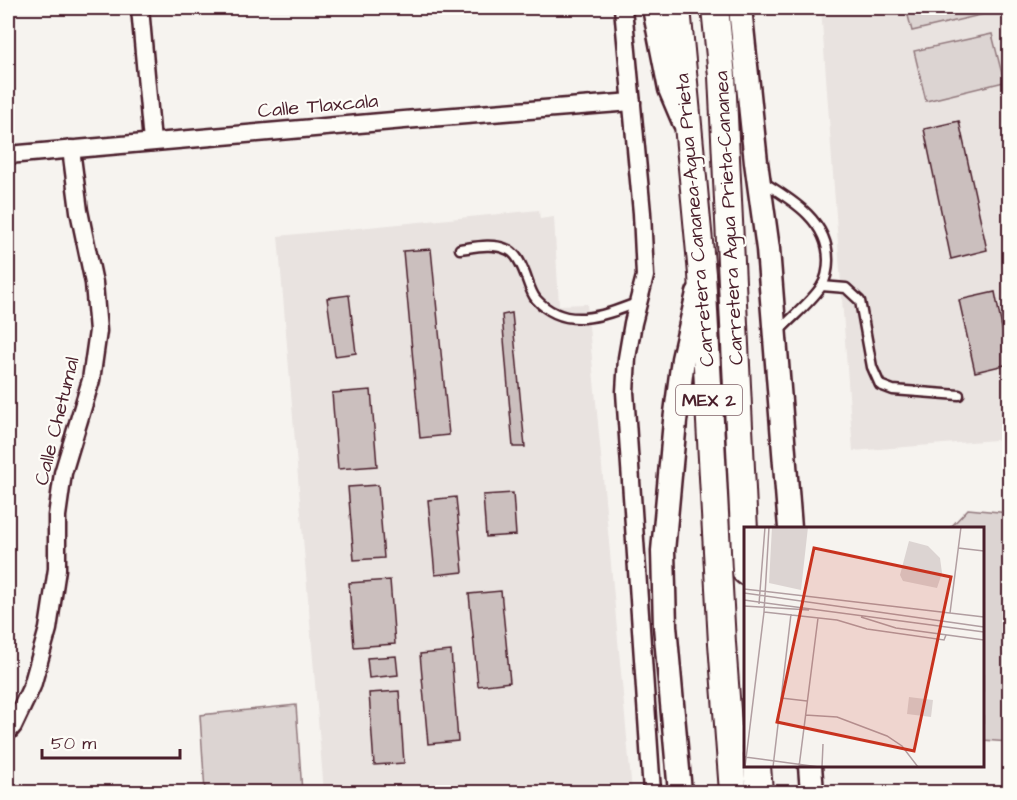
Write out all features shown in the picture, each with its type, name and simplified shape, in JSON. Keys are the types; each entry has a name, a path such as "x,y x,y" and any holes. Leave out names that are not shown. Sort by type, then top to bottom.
{"main road":[{"name":"Carretera Cananea-Agua Prieta","path":"677,8 702,274 733,792"},
{"name":"Carretera Agua Prieta-Cananea","path":"715,8 723,76 744,529"},
{"path":"758,767 759,792"}],"street":[{"path":"140,8 152,142"},
{"path":"623,8 642,213 645,276 633,323 627,358 625,392 652,792"},
{"path":"654,8 670,89 688,131"},
{"path":"740,8 758,179 768,249 790,527"},
{"path":"723,76 748,75"},
{"name":"Calle Tlaxcala","path":"8,155 632,102"},
{"name":"Calle Chetumal","path":"8,732 32,686 48,629 57,569 57,516 63,473 91,380 98,331 94,283 71,149"},
{"path":"680,792 665,626 663,551 683,359 702,274"},
{"path":"810,767 812,792"}],"lane":[{"path":"758,179 792,200 814,221 824,236 828,252 828,271 822,286 774,335"},
{"path":"460,249 494,245 509,249 520,261 535,298 555,315 578,319 605,314 640,302"},
{"path":"822,286 846,288 860,301 874,376 880,385 893,390 959,395"}],"shaded area":[{"path":"821,8 1009,8 1009,439 853,451"},
{"path":"906,8 988,8 989,13 912,31"},
{"path":"992,34 1004,82 926,101 914,51"},
{"path":"539,210 540,219 554,217 559,305 587,304 632,792 324,792 278,236"},
{"path":"968,509 1009,513 1009,742 984,740 984,527 951,527"},
{"path":"296,705 302,792 205,792 200,715"}],"building":[{"path":"959,121 987,250 951,259 924,129"},
{"path":"431,249 449,435 420,438 403,251"},
{"path":"995,292 1009,364 975,372 959,300"},
{"path":"349,295 356,353 335,356 327,298"},
{"path":"512,313 525,447 513,447 502,315"},
{"path":"371,390 377,466 338,469 332,393"},
{"path":"378,485 384,558 354,560 348,487"},
{"path":"513,493 516,535 486,537 483,495"},
{"path":"456,497 463,572 435,575 428,500"},
{"path":"390,580 395,644 354,647 349,583"},
{"path":"501,591 510,682 478,686 469,594"},
{"path":"451,651 458,741 428,744 420,654"},
{"path":"396,656 398,675 369,678 367,658"},
{"path":"399,691 404,763 374,765 369,693"}]}
